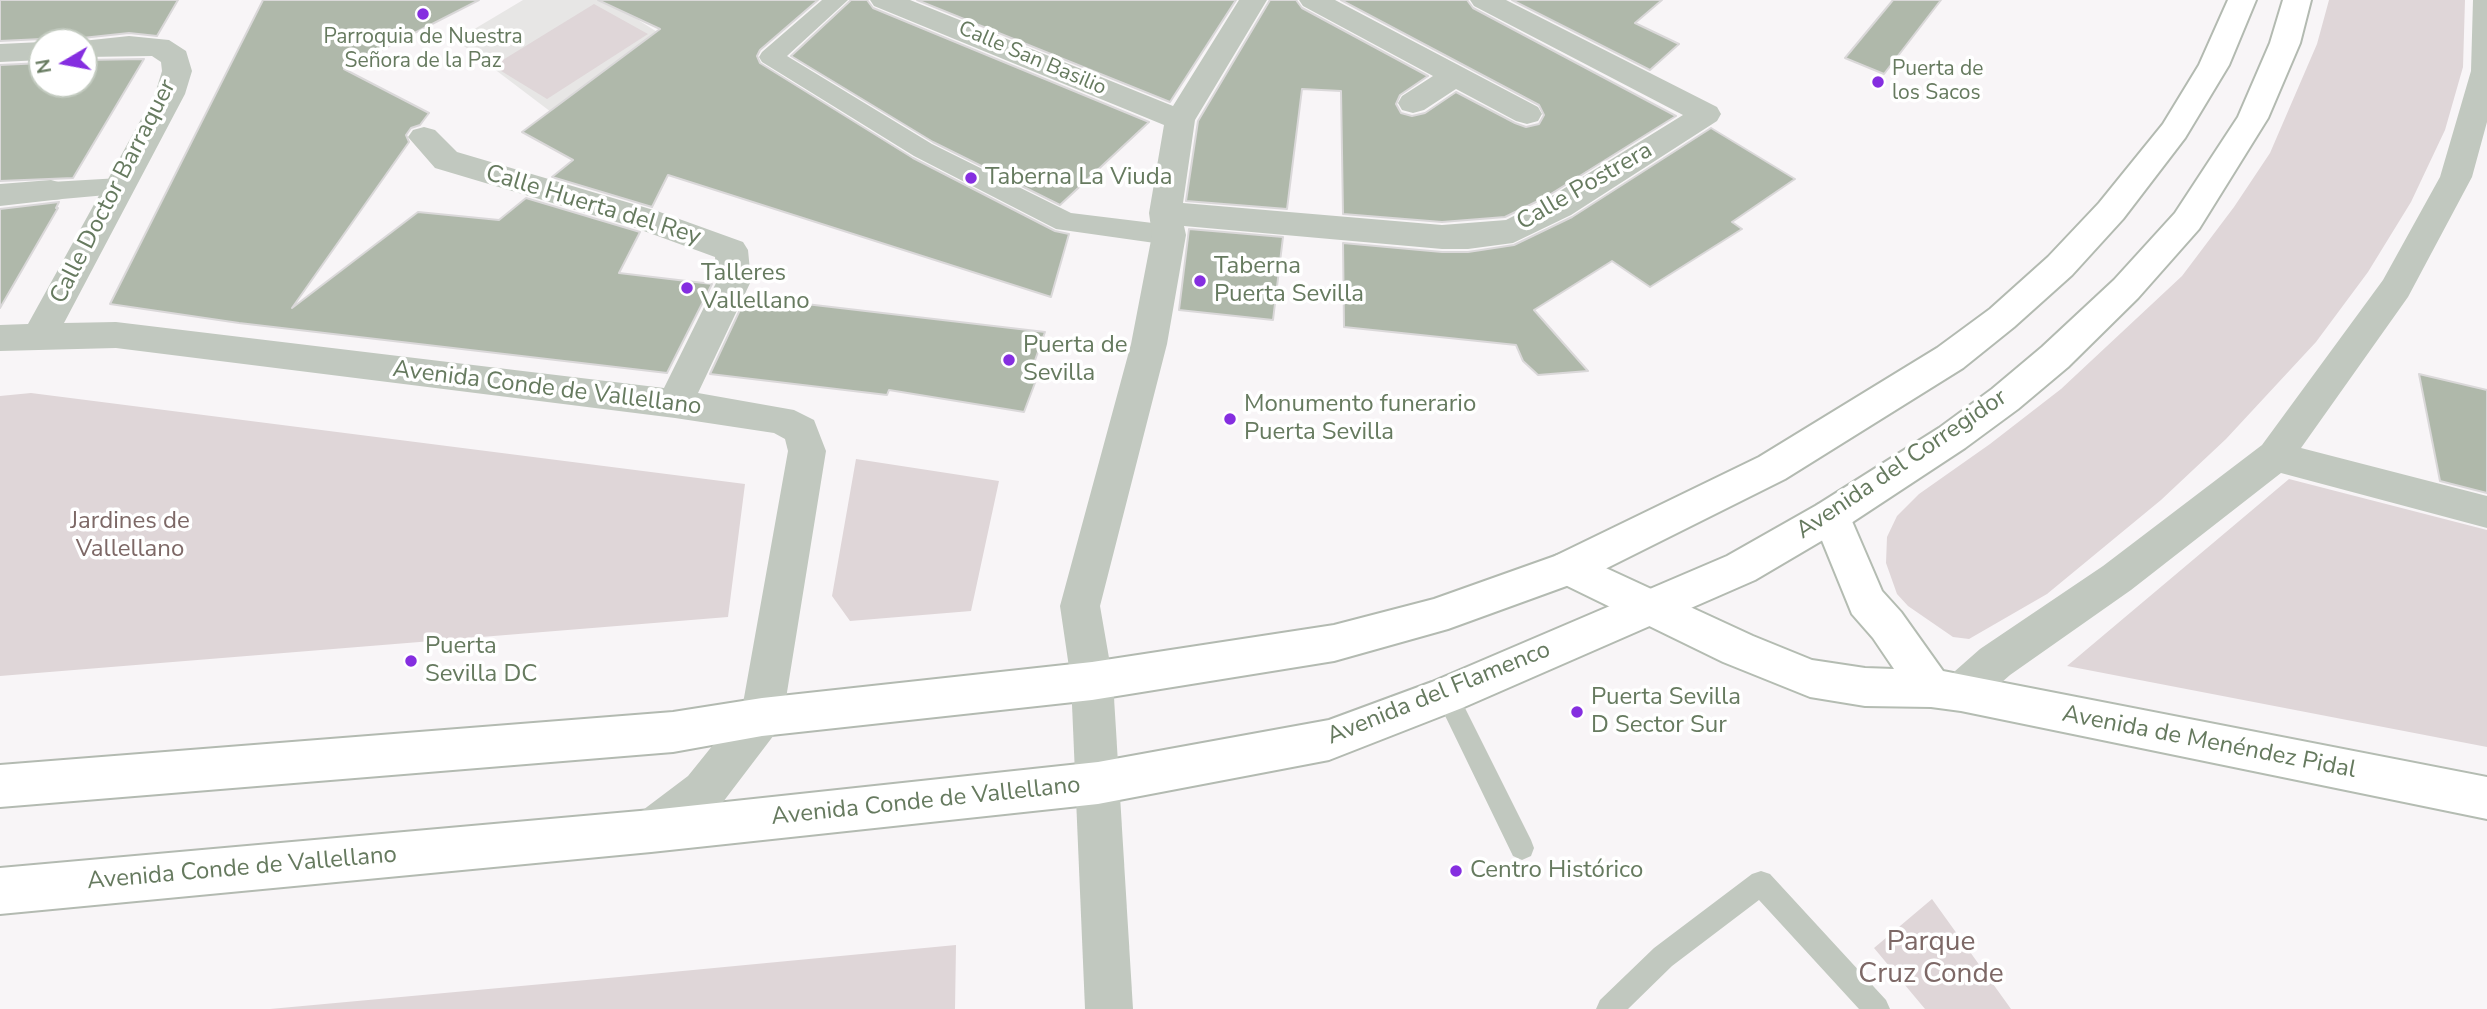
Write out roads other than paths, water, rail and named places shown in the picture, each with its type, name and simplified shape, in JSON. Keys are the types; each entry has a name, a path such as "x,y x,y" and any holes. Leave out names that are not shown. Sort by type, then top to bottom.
{"main road":[{"path":"0,786 673,732 762,717 1092,681 1334,643 1434,617 1570,568 1772,468 1950,358 2002,318 2060,266 2111,211 2174,131 2214,65 2242,0"},
{"name":"Avenida del Corregidor","path":"1650,608 1741,568 1831,516 1952,438 2005,399 2055,357 2126,289 2187,220 2253,118 2285,43 2297,0"},
{"path":"1831,516 1866,602 1946,690"},
{"name":"Avenida de Menéndez Pidal","path":"1570,568 1650,608 1810,678 1864,687 1946,690 2487,798"},
{"name":"Avenida del Flamenco","path":"1098,783 1329,740 1447,695 1650,608"},
{"name":"Avenida Conde de Vallellano","path":"0,891 651,831 1098,783"}],"street":[{"path":"836,0 771,57 923,150 1066,222 1167,224"},
{"name":"Calle San Basilio","path":"884,0 1180,120"},
{"path":"1180,120 1253,0"},
{"path":"1313,0 1527,114"},
{"name":"Calle Postrera","path":"1167,224 1442,237 1468,237 1513,231 1559,207 1706,114 1484,0"},
{"path":"1946,690 1995,662 2117,578 2275,456 2471,180 2486,71 2487,0"},
{"name":"Calle Doctor Barraquer","path":"40,335 170,94 177,71 175,58 159,47 98,47"},
{"path":"0,54 28,52"},
{"path":"1413,103 1456,75"},
{"name":"Avenida Conde de Vallellano","path":"1098,783 1092,681 1080,606 1149,344 1180,120"},
{"name":"Calle Huerta del Rey","path":"424,137 446,160 645,219 731,250 734,281 675,404"},
{"path":"0,195 120,187"},
{"name":"Avenida Conde de Vallellano","path":"0,338 116,335 675,404 781,420 801,430 807,451 762,717 704,791 651,831"},
{"path":"2275,456 2487,512"},
{"path":"1098,783 1108,1009"}],"lane":[{"path":"1447,695 1522,848"},
{"path":"1609,1009 1663,957 1761,883 1877,1009"}],"place":[{"name":"Parroquia de Nuestra Señora de la Paz","path":"423,14"},
{"name":"Puerta de los Sacos","path":"1878,82"},
{"name":"Taberna La Viuda","path":"971,178"},
{"name":"Taberna Puerta Sevilla","path":"1200,281"},
{"name":"Talleres Vallellano","path":"687,288"},
{"name":"Puerta de Sevilla","path":"1009,360"},
{"name":"Monumento funerario Puerta Sevilla","path":"1230,419"},
{"name":"Puerta Sevilla DC","path":"411,661"},
{"name":"Puerta Sevilla D Sector Sur","path":"1577,712"},
{"name":"Centro Histórico","path":"1456,871"}],"park label":[{"name":"Jardines de Vallellano","path":"130,536"},
{"name":"Parque Cruz Conde","path":"1931,959"}]}
